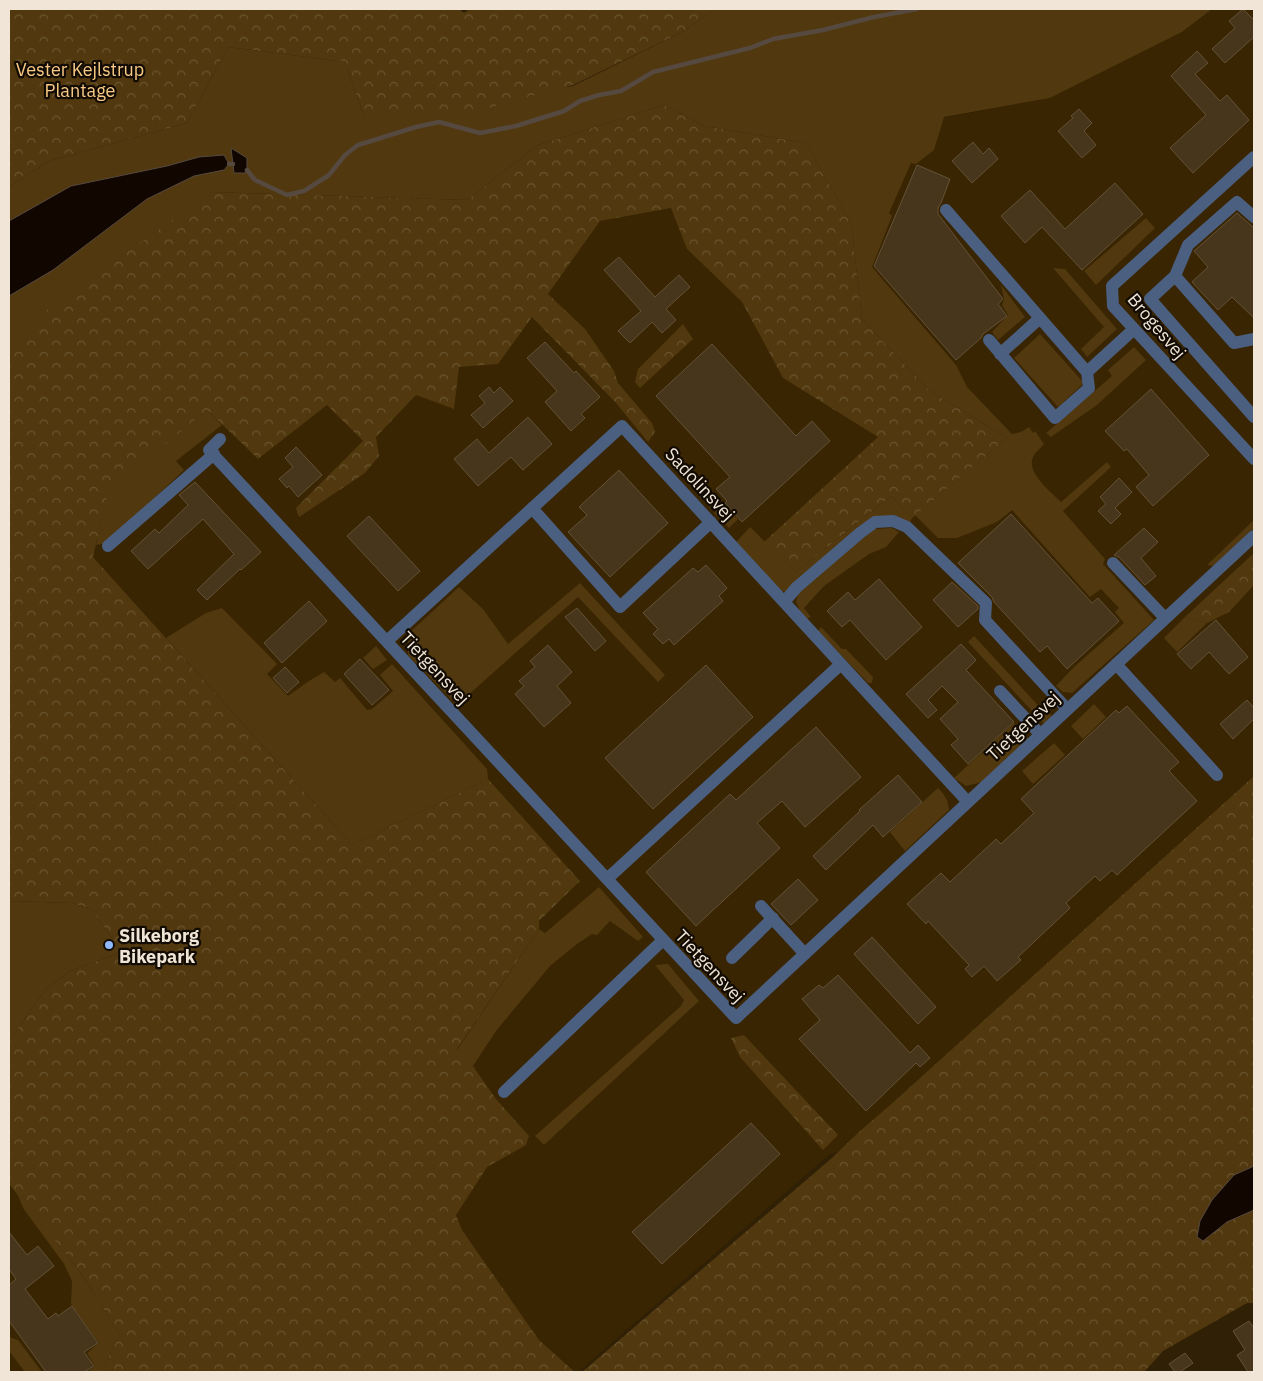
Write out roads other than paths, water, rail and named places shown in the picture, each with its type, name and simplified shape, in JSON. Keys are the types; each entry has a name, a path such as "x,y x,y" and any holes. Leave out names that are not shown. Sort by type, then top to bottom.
{"street":[{"name":"Brogesvej","path":"1254,157 1112,286 1113,306 1254,460"},
{"path":"1254,215 1238,202 1188,245 1175,276 1150,299 1254,417"},
{"path":"946,210 1088,372 1089,388 1055,418 989,340"},
{"path":"1175,276 1234,343 1254,339"},
{"path":"1000,354 1040,318"},
{"path":"1088,372 1133,330"},
{"name":"Sadolinsvej","path":"387,641 622,426 967,801"},
{"path":"108,546 214,454 209,450 220,439"},
{"name":"Tietgensvej","path":"214,454 736,1018 967,801 1254,536"},
{"path":"532,508 620,607 710,522"},
{"path":"784,602 797,587 860,533 875,522 893,521 907,527 986,603 985,620 1067,709"},
{"path":"1113,563 1165,618"},
{"path":"606,879 841,664"},
{"path":"1116,664 1217,775"},
{"path":"1000,691 1040,734"},
{"path":"762,906 805,954"},
{"path":"732,958 773,918"},
{"path":"504,1092 663,940"}],"waterway":[{"path":"247,170 255,180 287,195 304,191 329,175 345,155 358,145 416,127 439,122 480,133 516,126 564,111 580,101 621,91 653,72 750,48 773,39 917,9"}],"place":[{"name":"Silkeborg Bikepark","path":"109,945"}],"park label":[{"name":"Vester Kejlstrup Plantage","path":"80,79"}]}
